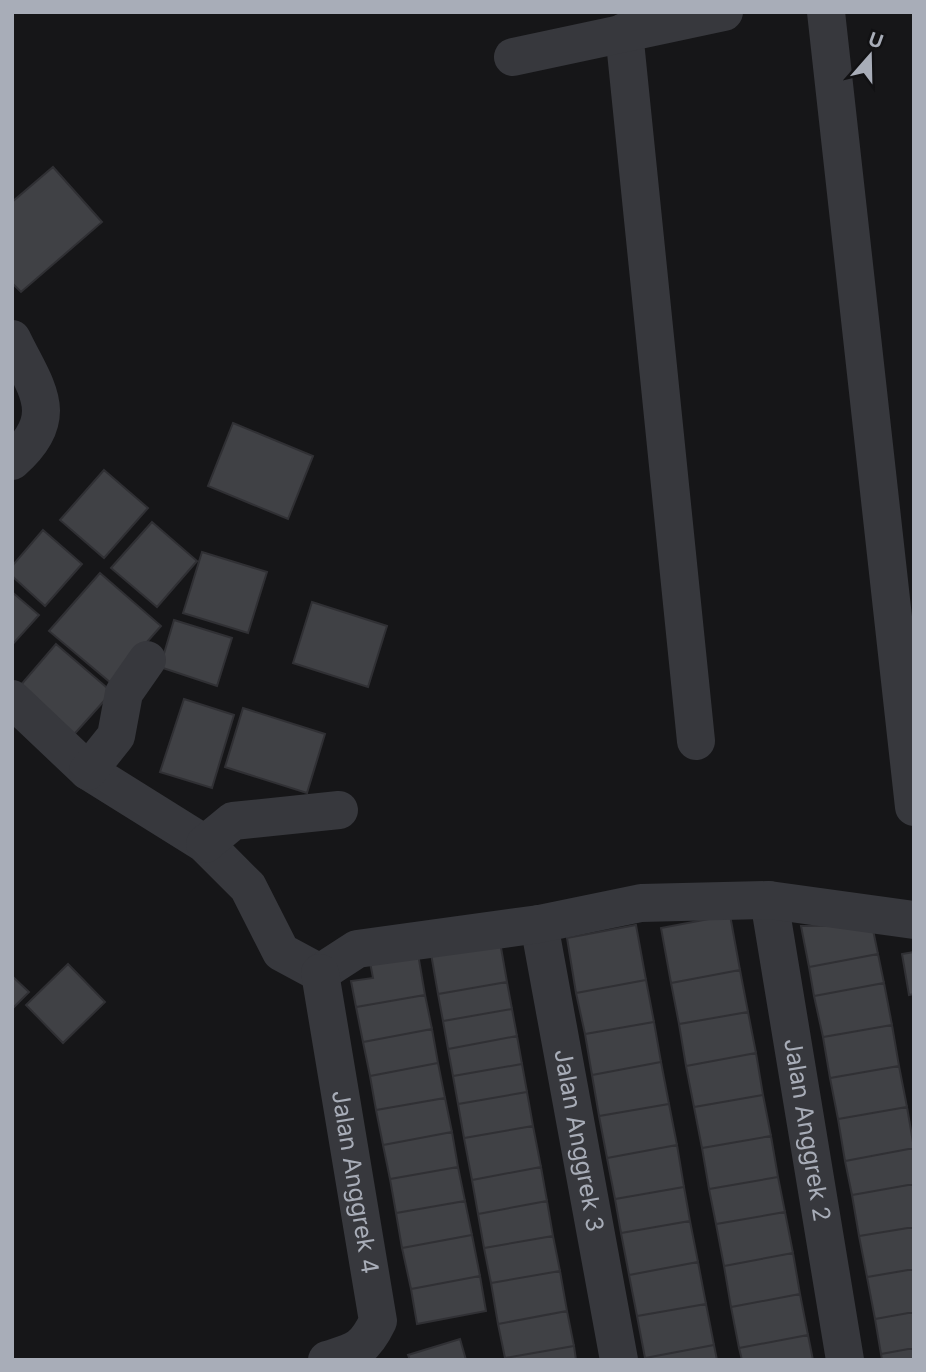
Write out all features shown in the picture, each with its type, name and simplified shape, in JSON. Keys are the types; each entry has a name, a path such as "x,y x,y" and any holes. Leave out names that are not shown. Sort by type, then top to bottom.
{"street":[{"path":"513,57 724,12"},
{"path":"826,12 914,807"},
{"path":"624,33 696,741"},
{"path":"12,339 41,401 43,414 34,438 12,461"},
{"path":"88,771 116,736 124,693 146,660"},
{"path":"12,699 88,771 205,844 247,887 281,952 320,973 358,949 539,924 641,903 769,900 914,920"},
{"path":"205,844 233,821 339,810"},
{"name":"Jalan Anggrek 2","path":"769,900 845,1360"},
{"name":"Jalan Anggrek 3","path":"539,924 619,1360"},
{"name":"Jalan Anggrek 4","path":"320,973 378,1321 369,1339 354,1352 327,1360"}],"building":[{"path":"53,167 102,222 21,292 12,283 12,202"},
{"path":"233,423 313,456 288,519 208,486"},
{"path":"104,470 148,508 104,558 60,520"},
{"path":"152,522 197,561 157,607 111,568"},
{"path":"43,530 82,564 45,606 12,576 12,566"},
{"path":"202,552 267,572 248,633 183,613"},
{"path":"100,573 161,626 111,683 49,631"},
{"path":"12,592 39,615 12,645"},
{"path":"312,602 387,626 368,687 293,663"},
{"path":"174,620 232,638 217,686 160,667"},
{"path":"56,644 112,692 69,740 14,693"},
{"path":"184,699 234,715 212,788 160,772"},
{"path":"243,708 325,734 307,793 225,767"},
{"path":"730,915 740,970 671,983 661,928"},
{"path":"636,925 646,980 576,993 567,938"},
{"path":"872,925 878,954 809,967 801,926"},
{"path":"499,936 507,982 438,994 430,948"},
{"path":"417,948 425,995 356,1007 351,981 373,978 369,957"},
{"path":"914,952 914,994 909,995 902,954"},
{"path":"878,954 884,983 814,996 809,967"},
{"path":"68,964 105,1002 63,1043 26,1005"},
{"path":"740,970 748,1012 679,1024 671,983"},
{"path":"12,976 29,992 12,1009"},
{"path":"646,980 654,1022 585,1034 576,993"},
{"path":"507,982 512,1009 443,1021 438,994"},
{"path":"884,983 892,1025 823,1037 814,996"},
{"path":"425,995 432,1029 363,1042 356,1007"},
{"path":"512,1009 517,1036 448,1049 443,1021"},
{"path":"748,1012 756,1053 686,1066 679,1024"},
{"path":"654,1022 661,1062 592,1075 585,1034"},
{"path":"892,1025 899,1066 830,1078 823,1037"},
{"path":"432,1029 438,1063 370,1076 363,1042"},
{"path":"517,1036 522,1064 453,1076 448,1049"},
{"path":"756,1053 763,1095 694,1107 686,1066"},
{"path":"661,1062 669,1104 599,1116 592,1075"},
{"path":"438,1063 445,1098 376,1110 370,1076"},
{"path":"522,1064 527,1092 458,1104 453,1076"},
{"path":"899,1066 907,1107 838,1119 830,1078"},
{"path":"527,1092 533,1126 464,1138 458,1104"},
{"path":"763,1095 771,1136 702,1148 694,1107"},
{"path":"445,1098 452,1132 383,1145 376,1110"},
{"path":"669,1104 677,1145 607,1158 599,1116"},
{"path":"907,1107 914,1148 845,1161 838,1119"},
{"path":"533,1126 541,1167 472,1180 464,1138"},
{"path":"452,1132 458,1167 390,1179 383,1145"},
{"path":"771,1136 778,1177 709,1189 702,1148"},
{"path":"677,1145 684,1187 615,1199 607,1158"},
{"path":"914,1148 914,1184 852,1195 845,1161"},
{"path":"458,1167 465,1201 396,1213 390,1179"},
{"path":"541,1167 547,1201 478,1214 472,1180"},
{"path":"778,1177 785,1212 716,1224 709,1189"},
{"path":"914,1184 914,1227 859,1236 852,1195"},
{"path":"684,1187 690,1221 621,1233 615,1199"},
{"path":"465,1201 472,1235 402,1248 396,1213"},
{"path":"547,1201 553,1236 484,1248 478,1214"},
{"path":"785,1212 793,1253 724,1266 716,1224"},
{"path":"690,1221 698,1262 629,1275 621,1233"},
{"path":"914,1227 914,1269 867,1277 859,1236"},
{"path":"472,1235 480,1276 411,1289 402,1248"},
{"path":"553,1236 560,1271 491,1283 484,1248"},
{"path":"793,1253 800,1294 731,1307 724,1266"},
{"path":"698,1262 706,1304 637,1316 629,1275"},
{"path":"914,1269 914,1312 875,1319 867,1277"},
{"path":"560,1271 567,1311 498,1324 491,1283"},
{"path":"480,1276 486,1311 417,1324 411,1289"},
{"path":"800,1294 808,1335 739,1348 731,1307"},
{"path":"706,1304 714,1345 645,1358 637,1316"},
{"path":"567,1311 574,1346 505,1358 498,1324"},
{"path":"914,1312 914,1348 881,1354 875,1319"},
{"path":"808,1335 813,1360 742,1360 739,1348"},
{"path":"460,1339 466,1360 410,1360 408,1355"},
{"path":"714,1345 717,1360 645,1360 645,1358"},
{"path":"574,1346 576,1360 505,1360 505,1358"},
{"path":"914,1348 914,1360 882,1360 881,1354"}]}
